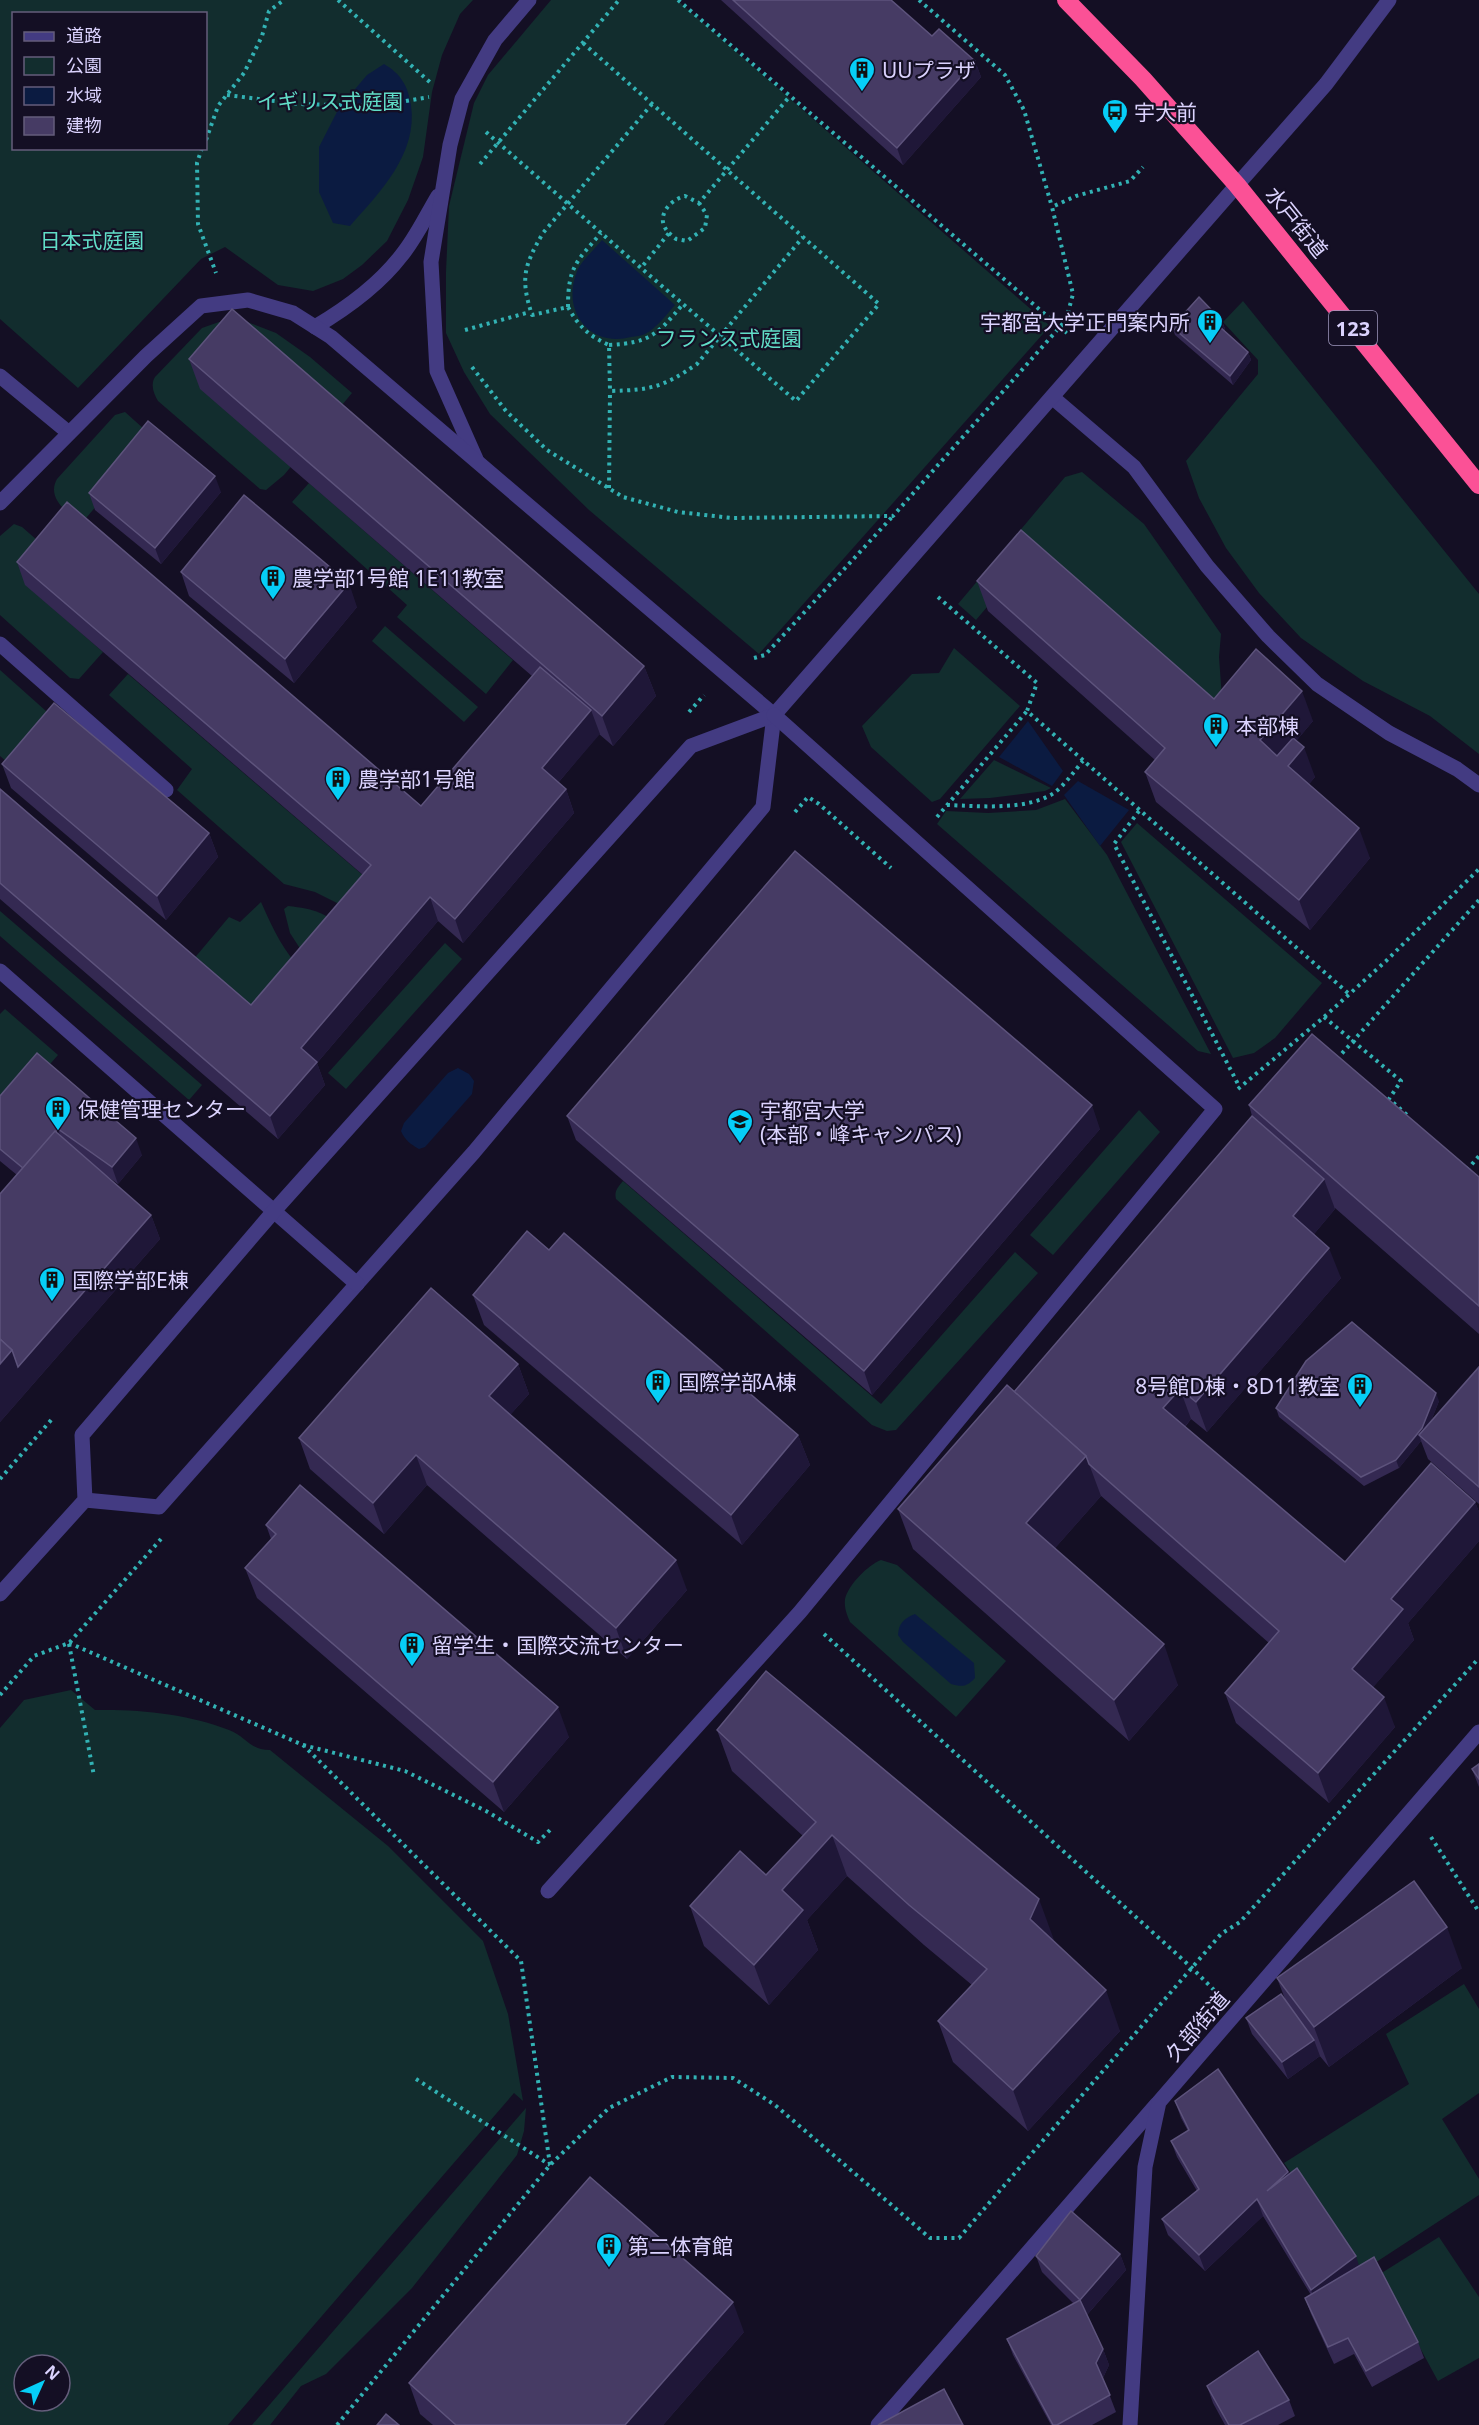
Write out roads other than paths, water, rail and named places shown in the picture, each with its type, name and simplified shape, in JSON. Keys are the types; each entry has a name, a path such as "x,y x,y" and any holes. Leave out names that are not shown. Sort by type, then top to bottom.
{"highway":[{"name":"水戸街道","path":"1066,0 1143,79 1238,184 1479,484"}],"street":[{"path":"478,464 437,371 431,262 450,145 462,99 495,40 529,0"},
{"path":"0,1594 85,1500 82,1435 274,1211 691,746 774,715 1326,84 1389,0"},
{"path":"315,327 344,310 379,281 402,256 443,189"},
{"path":"0,503 146,356 201,306 248,300 293,313 331,337 774,715 1215,1109 800,1612 548,1891"},
{"path":"0,376 69,433"},
{"path":"1052,397 1134,467 1207,566 1268,636 1317,684 1389,733 1457,770 1479,785"},
{"path":"0,644 166,790"},
{"path":"85,1500 159,1507 474,1152 763,807 774,715"},
{"path":"0,971 357,1284"},
{"name":"久部街道","path":"1131,2425 1145,2167 1159,2102 1479,1732"},
{"path":"878,2425 1159,2102"}],"water":[{"path":"384,64 399,76 408,92 412,123 409,140 403,156 384,186 350,226 333,223 319,192 319,147 339,108 367,75"},
{"path":"602,240 675,305 657,325 645,334 616,339 602,337 582,322 576,311 573,284 578,269"},
{"path":"1028,721 1063,771 1052,786 999,757"},
{"path":"1078,781 1129,810 1100,846 1064,795"},
{"path":"458,1068 469,1074 474,1081 472,1094 425,1147 419,1149 408,1142 401,1131 404,1123 448,1073"},
{"path":"915,1614 974,1663 975,1678 972,1681 964,1686 951,1684 903,1642 898,1635 899,1627"}],"place":[{"name":"UUプラザ","path":"862,93"},
{"name":"宇大前","path":"1115,135"},
{"name":"宇都宮大学正門案内所","path":"1210,345"},
{"name":"農学部1号館 1E11教室","path":"273,601"},
{"name":"本部棟","path":"1216,749"},
{"name":"農学部1号館","path":"338,802"},
{"name":"保健管理センター","path":"58,1132"},
{"name":"宇都宮大学 (本部・峰キャンパス)","path":"740,1145"},
{"name":"国際学部E棟","path":"52,1303"},
{"name":"国際学部A棟","path":"658,1405"},
{"name":"8号館D棟・8D11教室","path":"1360,1409"},
{"name":"留学生・国際交流センター","path":"412,1668"},
{"name":"第二体育館","path":"609,2269"}],"park label":[{"name":"イギリス式庭園","path":"330,101"},
{"name":"日本式庭園","path":"92,240"},
{"name":"フランス式庭園","path":"729,338"}]}
